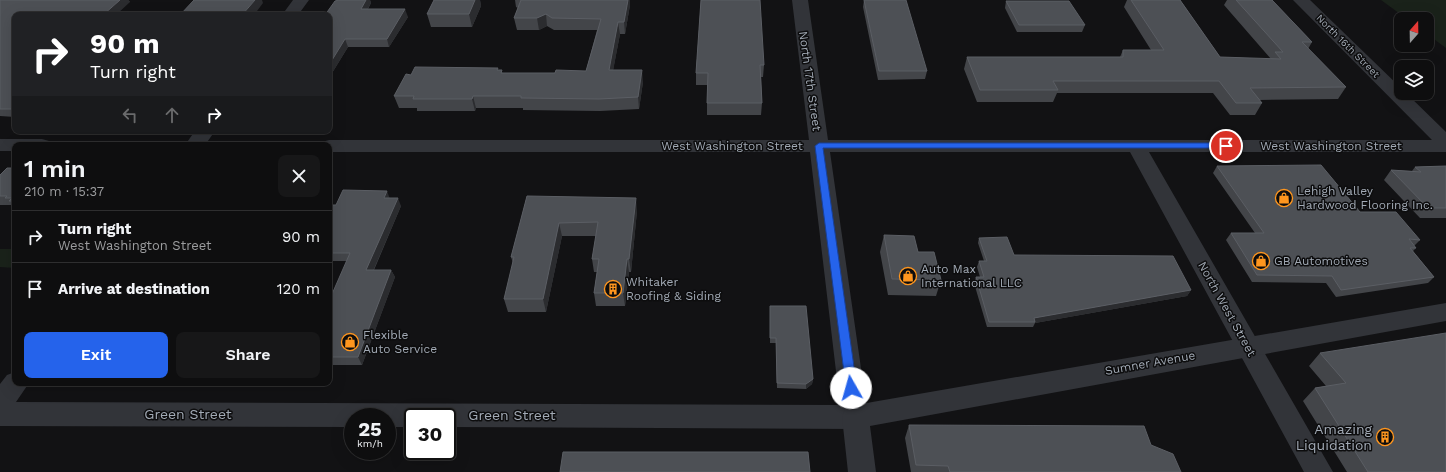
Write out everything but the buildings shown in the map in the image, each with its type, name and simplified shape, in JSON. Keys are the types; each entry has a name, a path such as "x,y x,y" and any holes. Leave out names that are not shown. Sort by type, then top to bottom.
{"street":[{"path":"292,12 301,0"},
{"name":"North 17th Street","path":"800,0 862,472"},
{"name":"North 16th Street","path":"1301,0 1446,143"},
{"path":"196,142 203,134"},
{"path":"0,145 12,145"},
{"name":"West Washington Street","path":"332,146 1446,146"},
{"name":"North West Street","path":"1136,146 1319,472"},
{"name":"Sumner Avenue","path":"855,417 1446,312"},
{"path":"0,404 14,386"},
{"name":"Green Street","path":"0,414 855,417"}],"shaded area":[{"path":"1381,0 1446,0 1446,48 1434,39 1434,12 1397,12"},
{"path":"0,249 12,249 12,268 0,267"}],"place":[{"name":"Lehigh Valley Hardwood Flooring Inc.","path":"1284,198"},
{"name":"GB Automotives","path":"1261,261"},
{"name":"Auto Max International LLC","path":"908,276"},
{"name":"Whitaker Roofing & Siding","path":"613,289"},
{"name":"Flexible Auto Service","path":"350,342"},
{"name":"Amazing Liquidation","path":"1385,437"}],"route":[{"path":"851,388 819,146 1226,146"}]}
